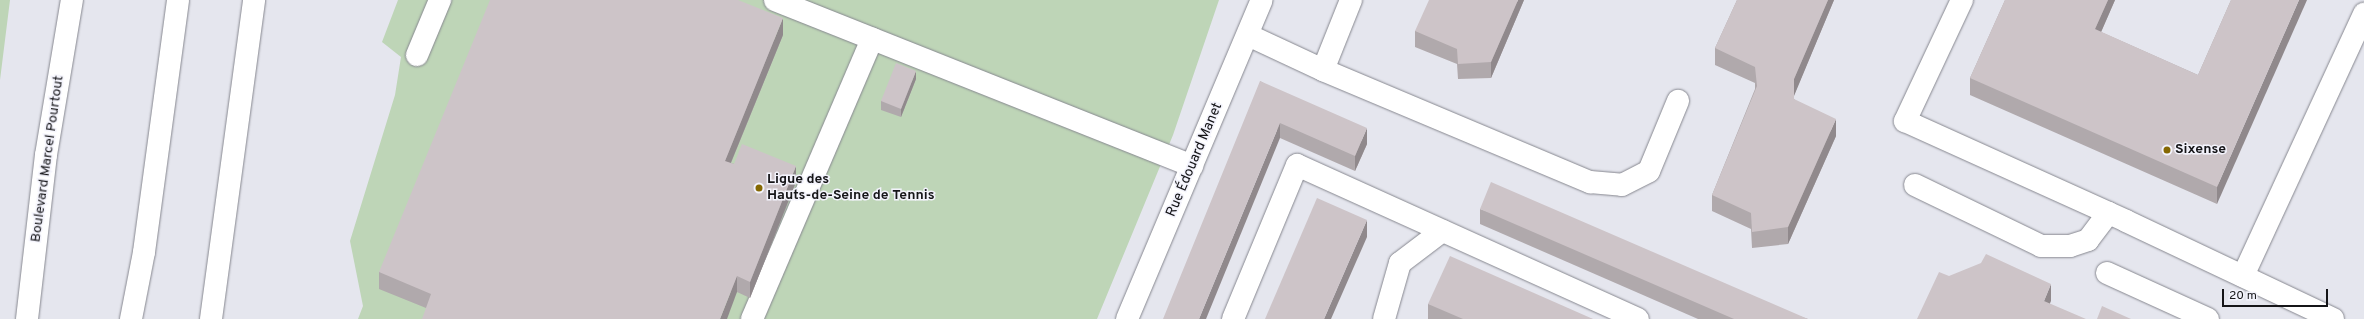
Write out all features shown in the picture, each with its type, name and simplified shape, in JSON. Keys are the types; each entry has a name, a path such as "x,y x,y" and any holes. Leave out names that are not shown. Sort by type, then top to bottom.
{"main road":[{"name":"Boulevard Marcel Pourtout","path":"27,319 46,155 72,0"},
{"path":"131,319 144,252 178,0"},
{"path":"211,319 254,0"},
{"path":"416,55 440,0"},
{"path":"775,0 1192,166"},
{"name":"Rue Édouard Manet","path":"1127,319 1262,0"},
{"path":"1323,70 1351,0"},
{"path":"1962,0 1905,122 2108,213 2243,276 2301,313 2333,319"},
{"path":"2243,276 2364,14"},
{"path":"1248,35 1323,70 1590,182 1622,185 1649,171 1678,101"},
{"path":"752,319 872,39"},
{"path":"1233,319 1297,165 1638,319"},
{"path":"1915,185 2041,246 2070,246 2088,240 2108,213"},
{"path":"1384,319 1400,263 1442,231"},
{"path":"2107,273 2208,319"}],"green space":[{"path":"0,0 10,0 0,80"},
{"name":"Ligue des Hauts-de-Seine de Tennis","path":"398,0 1219,0 1173,135 1097,319 358,319 363,306 350,241 395,95 401,57 382,42"}],"building":[{"path":"490,0 738,0 783,18 725,161 734,164 742,144 796,166 750,282 737,276 720,319 422,319 431,294 379,272"},
{"path":"1429,0 1518,0 1491,62 1458,64 1457,49 1415,31"},
{"path":"1737,0 1828,0 1794,79 1794,99 1836,119 1788,227 1752,232 1751,213 1712,195 1757,86 1755,67 1715,48"},
{"name":"Sixense","path":"2005,0 2108,0 2095,29 2198,75 2231,0 2299,0 2217,187 1970,78"},
{"path":"896,63 916,71 901,109 881,101"},
{"path":"1260,81 1367,128 1355,156 1280,123 1199,319 1163,319"},
{"path":"1491,182 1808,319 1734,319 1480,209"},
{"path":"1317,198 1367,220 1324,319 1265,319"},
{"path":"1986,254 2051,284 2044,301 2086,319 1917,319 1939,272 1949,276 1981,263"},
{"path":"1450,256 1593,319 1463,319 1428,304"},
{"path":"2102,306 2131,319 2097,319"}],"place":[{"name":"Sixense","path":"2167,150"},
{"name":"Ligue des Hauts-de-Seine de Tennis","path":"759,188"}]}
